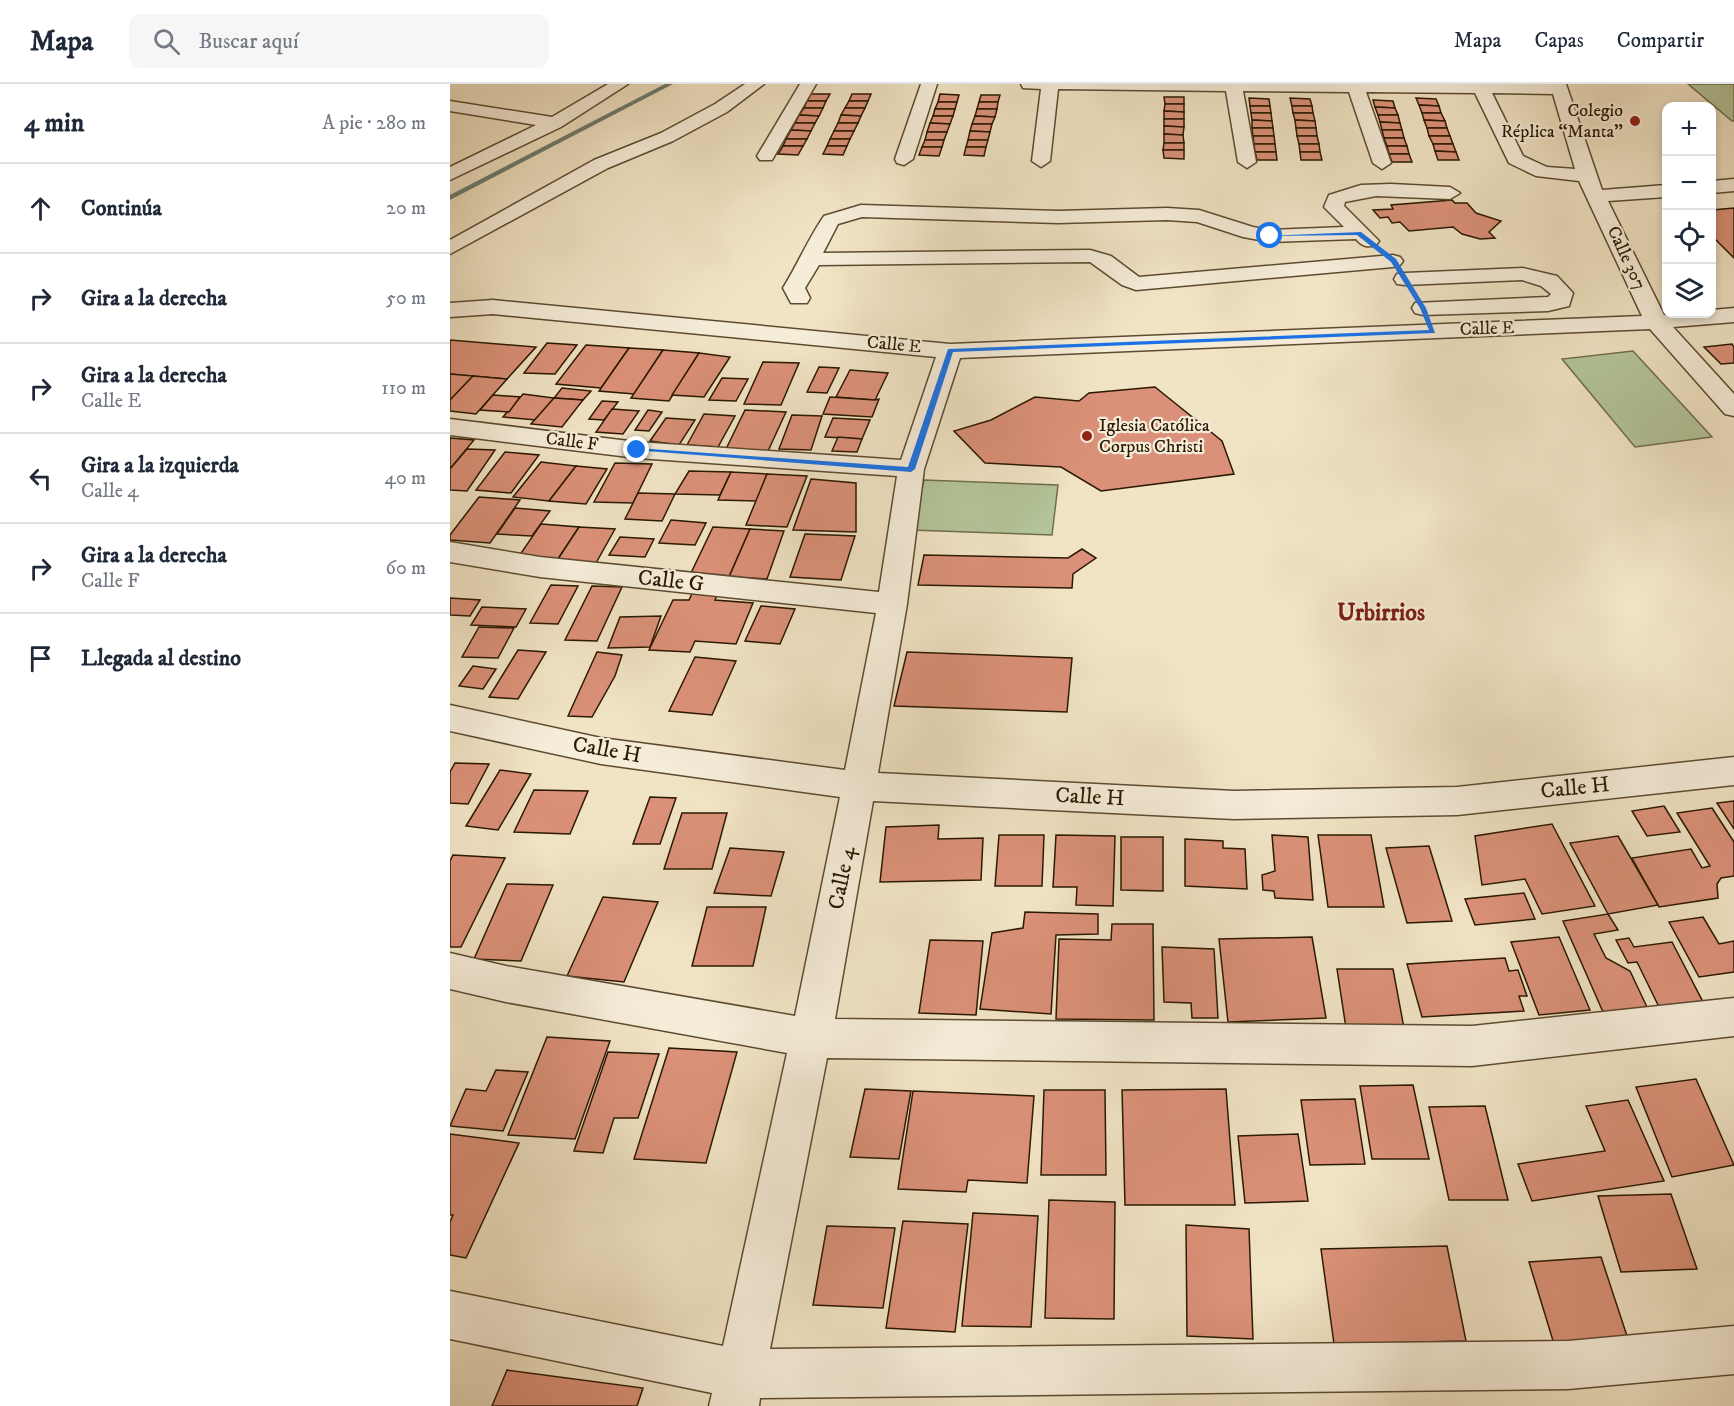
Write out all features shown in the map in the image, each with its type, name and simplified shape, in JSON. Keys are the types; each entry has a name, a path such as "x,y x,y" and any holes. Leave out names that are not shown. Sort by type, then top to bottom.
{"street":[{"path":"450,174 555,123 620,84"},
{"path":"450,248 600,164 668,137 712,113 756,84"},
{"path":"766,156 808,84"},
{"path":"904,159 929,84"},
{"path":"1029,84 1559,87"},
{"path":"1041,161 1050,84"},
{"path":"1233,86 1247,162"},
{"path":"1356,87 1382,163"},
{"name":"Calle 307","path":"1559,87 1586,176 1656,322 1734,409"},
{"path":"1481,88 1516,159 1543,172 1586,176"},
{"path":"450,106 555,123"},
{"path":"1716,187 1734,185"},
{"path":"1433,331 1423,308 1393,261 1359,233 1334,207 1336,199 1346,193 1361,190 1450,193"},
{"path":"1597,196 1662,191"},
{"path":"799,298 794,288 812,259 814,247 831,220 861,211 1058,217 1167,214 1199,216 1250,233 1270,236 1359,233"},
{"path":"812,259 1090,256 1108,261 1127,280 1136,284 1393,261"},
{"path":"1405,279 1523,274 1550,281 1562,293 1561,301 1548,304 1423,308"},
{"name":"Calle E","path":"450,310 493,308 950,351 1656,322 1734,315"},
{"name":"Calle 4","path":"737,1390 811,1038 859,786 892,604 911,469 950,351"},
{"name":"Calle F","path":"450,428 637,450 911,469"},
{"name":"Calle G","path":"450,552 540,567 892,604"},
{"name":"Calle H","path":"450,718 601,751 859,786 1234,805 1456,801 1734,771"},
{"path":"450,971 506,984 811,1038 1472,1046 1734,1017"},
{"path":"450,1315 737,1390 1568,1365 1734,1350"}],"green space":[{"path":"1688,84 1734,84 1734,121 1716,108 1716,102 1709,102"},
{"path":"1633,351 1712,437 1635,447 1562,359"},
{"path":"924,480 1058,485 1052,535 911,530"}],"building":[{"path":"811,94 830,94 826,101 807,101"},
{"path":"852,94 871,94 868,101 849,101"},
{"path":"940,94 959,95 957,102 938,102"},
{"path":"981,95 1000,95 998,102 979,102"},
{"path":"1164,97 1184,97 1184,104 1165,104"},
{"path":"1249,98 1269,99 1270,106 1250,106"},
{"path":"1290,98 1310,99 1312,106 1292,106"},
{"path":"1416,98 1436,99 1439,106 1419,105"},
{"path":"1373,100 1393,101 1395,108 1375,107"},
{"path":"807,101 826,101 823,108 804,108"},
{"path":"849,101 868,101 865,108 845,108"},
{"path":"938,102 957,102 955,109 935,109"},
{"path":"979,102 998,102 997,109 977,109"},
{"path":"1165,104 1184,104 1184,112 1164,111"},
{"path":"1419,105 1439,106 1441,113 1422,113"},
{"path":"1250,106 1270,106 1271,113 1251,113"},
{"path":"1292,106 1312,106 1313,113 1293,113"},
{"path":"1375,107 1395,108 1398,115 1378,115"},
{"path":"804,108 823,108 819,116 799,115"},
{"path":"845,108 865,108 861,116 841,115"},
{"path":"935,109 955,109 953,116 933,116"},
{"path":"977,109 997,109 995,117 975,116"},
{"path":"1164,111 1184,112 1184,119 1164,119"},
{"path":"1251,113 1271,113 1272,121 1252,120"},
{"path":"1293,113 1313,113 1315,121 1295,120"},
{"path":"1422,113 1441,113 1445,121 1424,120"},
{"path":"799,115 819,116 815,123 795,123"},
{"path":"841,115 861,116 858,123 838,123"},
{"path":"1378,115 1398,115 1400,123 1380,122"},
{"path":"933,116 953,116 950,124 930,123"},
{"path":"975,116 995,117 992,124 972,124"},
{"path":"1164,119 1184,119 1184,127 1164,126"},
{"path":"1252,120 1272,121 1273,128 1252,128"},
{"path":"1295,120 1315,121 1316,128 1296,128"},
{"path":"1424,120 1445,121 1447,128 1427,128"},
{"path":"1380,122 1400,123 1402,130 1382,130"},
{"path":"795,123 815,123 811,131 791,130"},
{"path":"838,123 858,123 854,131 834,131"},
{"path":"930,123 950,124 947,132 927,132"},
{"path":"972,124 992,124 990,132 970,131"},
{"path":"1164,126 1184,127 1183,135 1164,134"},
{"path":"1252,128 1273,128 1274,136 1253,136"},
{"path":"1296,128 1316,128 1317,136 1297,136"},
{"path":"1427,128 1447,128 1450,136 1429,136"},
{"path":"791,130 811,131 807,139 786,139"},
{"path":"1382,130 1402,130 1404,138 1384,138"},
{"path":"834,131 854,131 850,139 830,139"},
{"path":"970,131 990,132 988,140 968,140"},
{"path":"927,132 947,132 944,140 925,140"},
{"path":"1164,134 1183,135 1184,143 1164,143"},
{"path":"1253,136 1274,136 1275,144 1254,144"},
{"path":"1297,136 1317,136 1319,144 1299,144"},
{"path":"1429,136 1450,136 1453,144 1433,144"},
{"path":"1384,138 1404,138 1407,146 1387,146"},
{"path":"786,139 807,139 803,146 783,146"},
{"path":"830,139 850,139 847,146 827,146"},
{"path":"925,140 944,140 942,147 922,147"},
{"path":"968,140 988,140 986,147 966,147"},
{"path":"1164,143 1184,143 1184,150 1163,150"},
{"path":"1254,144 1275,144 1276,152 1255,152"},
{"path":"1299,144 1319,144 1320,152 1300,152"},
{"path":"1433,144 1453,144 1456,152 1435,151"},
{"path":"783,146 803,146 798,155 778,154"},
{"path":"827,146 847,146 843,155 823,154"},
{"path":"1387,146 1407,146 1409,154 1389,154"},
{"path":"922,147 942,147 939,156 919,155"},
{"path":"966,147 986,147 984,156 964,155"},
{"path":"1163,150 1184,150 1184,159 1164,158"},
{"path":"1435,151 1456,152 1459,160 1438,160"},
{"path":"1255,152 1276,152 1277,160 1257,160"},
{"path":"1300,152 1320,152 1322,160 1301,160"},
{"path":"1389,154 1409,154 1412,162 1392,162"},
{"path":"1452,200 1455,203 1467,203 1476,213 1501,221 1489,232 1495,238 1480,239 1462,234 1453,227 1409,231 1400,222 1392,223 1388,217 1380,218 1373,210 1393,209 1391,205"},
{"path":"1734,208 1734,258 1716,240 1716,210"},
{"path":"450,340 536,347 507,379 450,374"},
{"path":"547,343 577,345 555,374 524,373"},
{"path":"1732,344 1734,363 1721,364 1704,347"},
{"path":"586,345 629,348 601,388 556,384"},
{"path":"629,348 663,350 634,394 599,391"},
{"path":"663,350 699,353 669,401 631,398"},
{"path":"699,353 730,357 704,397 672,395"},
{"path":"763,362 799,363 781,405 744,404"},
{"path":"819,367 839,368 827,393 807,392"},
{"path":"850,370 888,373 875,400 836,397"},
{"path":"450,374 473,376 450,400"},
{"path":"473,376 507,379 476,414 450,411 450,400"},
{"path":"722,378 748,379 736,401 709,400"},
{"name":"Iglesia Católica Corpus Christi","path":"1155,387 1222,441 1234,474 1101,491 1061,467 985,463 954,431 991,420 1035,397 1079,401 1089,393"},
{"path":"562,388 591,391 583,400 554,398"},
{"path":"523,394 554,398 536,420 503,417"},
{"path":"493,395 520,397 509,412 480,410"},
{"path":"830,397 879,399 872,417 823,414"},
{"path":"554,398 583,400 562,427 531,424"},
{"path":"602,401 618,402 604,420 589,419"},
{"path":"612,409 639,411 623,434 596,432"},
{"path":"648,410 662,412 649,431 635,430"},
{"path":"745,410 786,412 768,451 726,449"},
{"path":"704,414 735,416 718,447 687,445"},
{"path":"792,415 822,416 811,450 779,449"},
{"path":"666,418 695,420 679,445 650,441"},
{"path":"833,418 870,420 862,439 825,437"},
{"path":"838,437 862,439 857,452 832,451"},
{"path":"450,438 474,440 450,469"},
{"path":"467,449 495,450 467,491 450,490 450,469"},
{"path":"505,452 539,455 511,493 476,490"},
{"path":"541,462 576,466 549,501 513,497"},
{"path":"615,463 652,464 633,503 594,502"},
{"path":"576,466 607,469 586,504 549,501"},
{"path":"689,471 731,472 720,495 675,494"},
{"path":"731,472 767,474 757,501 718,500"},
{"path":"767,474 807,476 787,527 746,525"},
{"path":"811,479 856,483 856,532 793,530"},
{"path":"638,493 675,494 662,521 625,519"},
{"path":"479,497 520,500 490,543 450,540 450,535"},
{"path":"515,508 550,511 532,536 497,534"},
{"path":"671,520 706,523 695,545 659,543"},
{"path":"541,524 579,527 558,559 519,556"},
{"path":"579,527 615,529 596,563 558,559"},
{"path":"713,527 750,529 729,577 690,575"},
{"path":"750,529 784,531 767,579 729,577"},
{"path":"805,534 855,536 841,580 790,577"},
{"path":"620,537 654,539 645,557 609,555"},
{"path":"1082,549 1096,558 1073,574 1072,588 918,585 924,555 1068,558"},
{"path":"551,585 578,586 558,624 530,623"},
{"path":"592,586 622,587 597,641 565,640"},
{"path":"695,587 720,589 715,600 753,603 736,644 695,641 690,652 649,650 673,600 689,600"},
{"path":"450,598 480,600 470,616 450,615"},
{"path":"761,606 795,609 780,644 745,641"},
{"path":"482,607 526,609 516,627 471,625"},
{"path":"661,616 650,647 608,648 620,617"},
{"path":"479,627 514,628 498,658 462,657"},
{"path":"518,650 546,652 518,699 489,697"},
{"path":"597,652 622,655 615,676 592,717 568,716"},
{"path":"907,652 1072,658 1067,712 894,706"},
{"path":"695,657 736,661 712,715 669,711"},
{"path":"473,666 496,669 483,689 459,686"},
{"path":"455,763 489,764 468,804 450,803 450,772"},
{"path":"500,770 531,774 498,830 466,826"},
{"path":"534,790 588,791 570,834 514,832"},
{"path":"650,797 676,798 660,844 633,844"},
{"path":"1734,801 1734,829 1717,803"},
{"path":"1664,806 1680,832 1647,836 1632,811"},
{"path":"1712,808 1734,842 1734,876 1721,878 1717,884 1718,898 1659,907 1632,858 1691,849 1702,868 1710,866 1677,813"},
{"path":"682,813 727,813 712,869 664,869"},
{"path":"1552,824 1595,906 1542,914 1525,879 1482,885 1475,836"},
{"path":"939,825 938,839 983,838 981,880 880,882 886,827"},
{"path":"999,835 1044,835 1042,886 995,886"},
{"path":"1056,835 1115,836 1113,906 1076,905 1077,887 1053,887"},
{"path":"1272,835 1308,837 1313,900 1275,898 1274,891 1263,890 1262,875 1275,871"},
{"path":"1318,835 1371,835 1384,907 1328,907"},
{"path":"1618,836 1658,905 1608,914 1570,843"},
{"path":"1121,837 1163,837 1163,891 1121,890"},
{"path":"1185,839 1223,841 1223,848 1245,849 1247,889 1185,886"},
{"path":"1429,846 1452,921 1407,923 1386,848"},
{"path":"730,848 784,852 771,896 714,893"},
{"path":"453,855 505,858 461,947 450,947 450,861"},
{"path":"507,884 553,885 521,961 474,959"},
{"path":"1524,893 1535,919 1475,925 1465,899"},
{"path":"603,897 658,902 624,982 567,976"},
{"path":"707,907 766,907 753,966 692,966"},
{"path":"1025,912 1098,914 1098,934 1056,935 1051,1014 980,1009 992,933 1023,928"},
{"path":"1608,914 1618,930 1594,934 1606,958 1630,971 1647,1007 1603,1012 1563,921"},
{"path":"1703,917 1719,944 1734,941 1734,972 1699,977 1669,922"},
{"path":"1112,924 1153,924 1154,1020 1056,1019 1059,939 1111,940"},
{"path":"1312,937 1326,1018 1228,1022 1219,939"},
{"path":"1559,937 1590,1010 1539,1015 1511,942"},
{"path":"1629,938 1634,947 1672,942 1704,1004 1660,1009 1637,962 1628,963 1616,940"},
{"path":"930,940 983,941 976,1015 919,1013"},
{"path":"1162,947 1214,949 1218,1018 1192,1018 1191,1003 1164,1002"},
{"path":"1505,958 1509,971 1518,970 1527,996 1519,996 1524,1011 1422,1017 1407,964"},
{"path":"1337,969 1393,969 1404,1028 1346,1028"},
{"path":"547,1037 610,1041 575,1139 508,1135"},
{"path":"669,1048 737,1052 706,1163 634,1159"},
{"path":"608,1052 659,1054 638,1118 614,1118 603,1153 574,1151"},
{"path":"496,1070 528,1072 503,1131 450,1126 466,1089 486,1091"},
{"path":"1696,1079 1734,1165 1672,1177 1636,1087"},
{"path":"1413,1085 1429,1159 1372,1159 1360,1086"},
{"path":"865,1089 911,1091 899,1159 850,1157"},
{"path":"1226,1089 1235,1205 1125,1205 1122,1090"},
{"path":"1044,1090 1105,1090 1106,1175 1041,1175"},
{"path":"913,1091 1034,1096 1027,1183 968,1180 966,1192 898,1189"},
{"path":"1355,1099 1365,1164 1310,1165 1301,1100"},
{"path":"1628,1100 1664,1181 1532,1201 1518,1164 1605,1151 1586,1106"},
{"path":"1485,1106 1508,1200 1449,1200 1429,1107"},
{"path":"450,1134 519,1143 466,1258 450,1255 450,1222 453,1215 450,1215"},
{"path":"1298,1134 1308,1201 1245,1203 1238,1136"},
{"path":"1671,1194 1697,1269 1621,1272 1598,1196"},
{"path":"1049,1200 1115,1202 1114,1319 1045,1318"},
{"path":"973,1213 1038,1216 1031,1327 962,1326"},
{"path":"903,1221 968,1224 955,1332 886,1328"},
{"path":"1186,1225 1249,1229 1253,1339 1187,1336"},
{"path":"827,1226 895,1228 883,1308 813,1305"},
{"path":"1447,1246 1466,1341 1334,1344 1321,1249"},
{"path":"1601,1257 1628,1339 1554,1344 1529,1262"},
{"path":"507,1370 643,1388 637,1406 492,1406"}],"waterway":[{"path":"450,198 670,84"}],"place":[{"name":"Colegio Réplica “Manta”","path":"1635,121"},
{"name":"Iglesia Católica Corpus Christi","path":"1087,436"}],"district":[{"name":"Urbirrios","path":"1381,613"}],"route":[{"path":"637,450 911,469 950,351 1433,331 1423,308 1393,261 1359,233 1270,236"}]}
